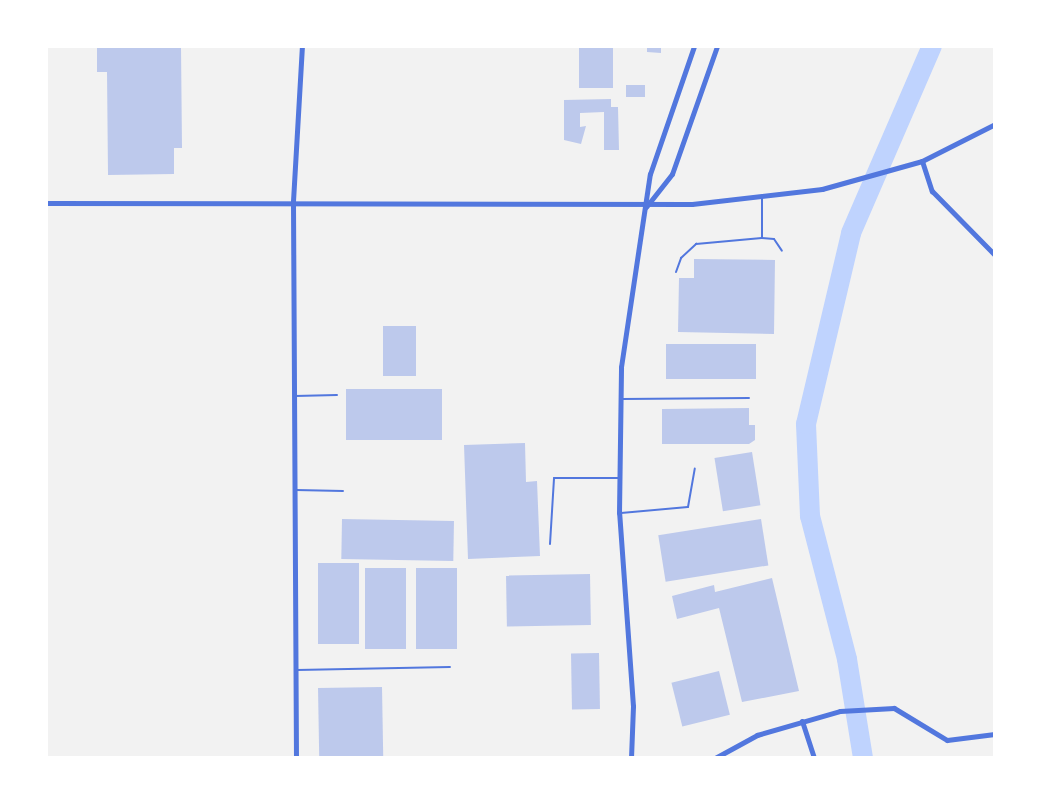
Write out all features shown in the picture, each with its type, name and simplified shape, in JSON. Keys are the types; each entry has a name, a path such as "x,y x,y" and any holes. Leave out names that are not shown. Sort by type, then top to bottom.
{"street":[{"path":"296,758 293,201 302,46"},
{"path":"631,758 633,706 619,513 621,399 634,261 650,174 694,46"},
{"path":"645,208 672,174 717,46"},
{"path":"46,203 293,201 645,208 762,198 822,189 922,161 995,124"},
{"path":"922,161 932,191 995,255"},
{"path":"715,758 757,735 840,711 894,708 947,740 995,734"},
{"path":"802,721 814,758"}],"lane":[{"path":"762,198 762,238"},
{"path":"676,272 681,258 696,244 762,238 774,239 782,251"},
{"path":"294,396 337,395"},
{"path":"621,399 749,398"},
{"path":"619,513 688,507 695,469"},
{"path":"550,544 554,478 620,478"},
{"path":"294,490 343,491"},
{"path":"295,670 450,667"}],"building":[{"path":"97,46 181,46 182,148 174,148 174,174 108,175 107,72 97,72"},
{"path":"579,46 613,46 613,88 579,88"},
{"path":"647,46 661,46 661,53 647,52"},
{"path":"626,85 645,85 645,97 626,97"},
{"path":"611,99 611,107 618,107 619,150 604,150 604,112 580,113 580,127 586,126 581,144 564,140 564,100"},
{"path":"694,259 775,260 774,334 678,332 679,278 694,278"},
{"path":"383,326 416,326 416,376 383,376"},
{"path":"666,344 756,344 756,379 666,379"},
{"path":"346,389 442,389 442,440 346,440"},
{"path":"749,408 749,425 755,425 755,440 749,444 662,444 662,409"},
{"path":"525,443 526,482 537,481 540,556 468,559 464,445"},
{"path":"752,452 760,505 723,511 714,458"},
{"path":"342,519 454,521 453,561 341,559"},
{"path":"761,519 768,565 666,582 658,535"},
{"path":"318,563 359,563 359,644 318,644"},
{"path":"365,568 406,568 406,649 365,649"},
{"path":"416,568 457,568 457,649 416,649"},
{"path":"590,574 591,625 507,626 506,575"},
{"path":"772,578 799,691 742,702 719,608 677,619 672,596 714,585 715,592"},
{"path":"571,653 599,653 600,709 572,709"},
{"path":"719,671 730,715 682,727 671,683"},
{"path":"382,687 383,758 319,758 318,688"}],"waterway":[{"path":"863,758 847,659 810,516 806,424 851,233 932,46"}]}
